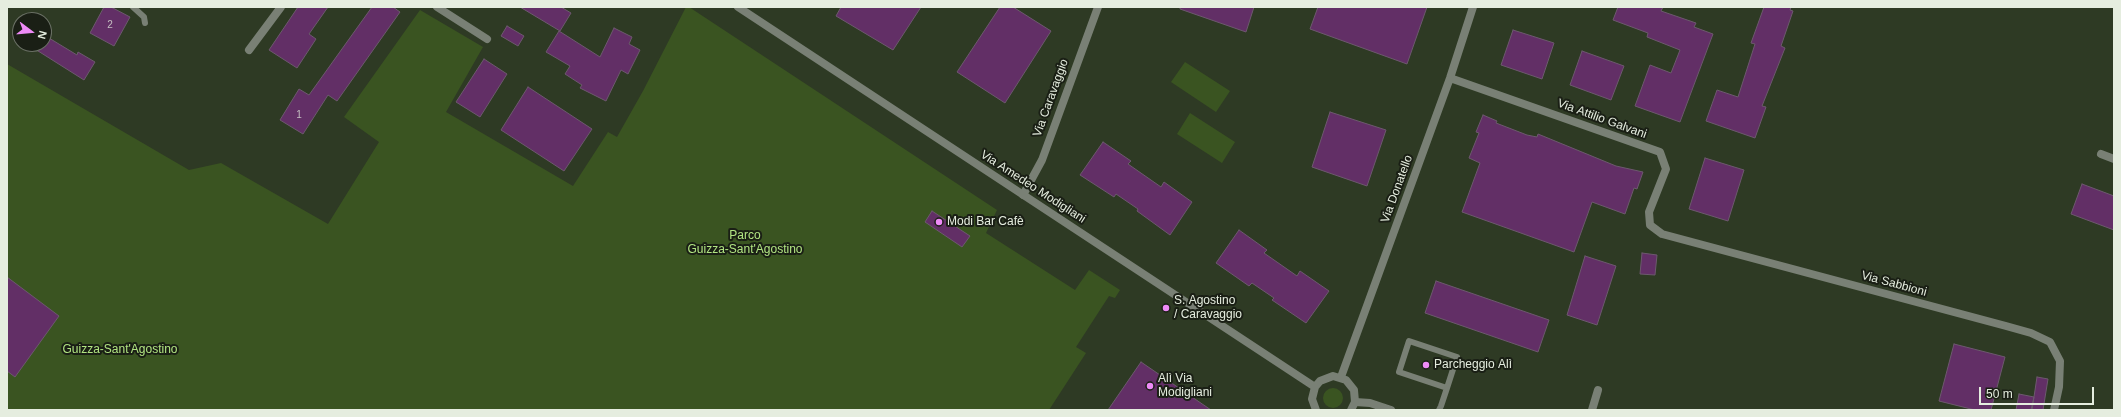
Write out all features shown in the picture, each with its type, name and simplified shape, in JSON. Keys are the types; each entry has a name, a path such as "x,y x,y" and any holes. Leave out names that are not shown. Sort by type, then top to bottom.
{"street":[{"path":"249,50 281,7"},
{"path":"437,7 487,39"},
{"name":"Via Amedeo Modigliani","path":"738,7 1315,387"},
{"name":"Via Caravaggio","path":"1023,195 1042,160 1098,7"},
{"name":"Via Donatello","path":"1341,378 1450,78 1473,7"},
{"name":"Via Attilio Galvani","path":"1450,78 1660,152 1666,168 1649,212 1650,225 1662,234"},
{"path":"2101,154 2114,159"},
{"name":"Via Sabbioni","path":"1662,234 2031,333 2050,342 2060,361 2059,387 2054,410"},
{"path":"1316,410 1312,399 1315,387 1326,378 1341,378 1350,384 1354,390 1355,402 1351,410"},
{"path":"1592,410 1598,390"},
{"path":"1355,402 1370,403 1390,410"}],"lane":[{"path":"133,7 144,17 145,23"},
{"path":"1439,410 1447,388 1457,357 1409,341 1399,372 1447,388"}],"green space":[{"name":"Parco Guizza-Sant'Agostino","path":"686,7 689,7 997,210 986,233 1075,290 1089,270 1120,290 1115,298 1109,296 1076,347 1086,353 1049,410 7,410 7,64 189,170 221,163 328,224 379,142 344,117 420,10 483,47 446,112 573,186 608,132 617,137 643,91"},
{"path":"1185,62 1230,91 1216,112 1171,82"},
{"path":"1190,113 1235,142 1222,163 1177,134"},
{"path":"1329,388 1337,388 1343,394 1343,402 1337,408 1329,408 1323,402 1323,394"}],"building":[{"path":"104,7 111,7 130,17 114,46 90,33"},
{"path":"298,7 328,7 309,34 316,39 297,68 269,50"},
{"path":"372,7 393,7 400,12 337,101 328,95 303,134 280,120 299,89 309,95"},
{"path":"520,7 561,7 571,13 560,31"},
{"path":"841,7 921,7 893,50 836,16"},
{"path":"1000,7 1013,7 1051,31 1005,103 957,72"},
{"path":"1180,7 1254,7 1246,32 1180,9"},
{"path":"1318,7 1427,7 1407,64 1310,29"},
{"path":"1618,7 1663,7 1661,11 1696,23 1694,27 1713,34 1680,122 1635,106 1650,65 1671,73 1680,50 1647,37 1648,33 1613,20"},
{"path":"1764,7 1791,7 1790,10 1793,11 1781,46 1785,48 1762,106 1766,107 1755,138 1706,121 1717,90 1738,97 1755,44 1751,43"},
{"path":"507,26 524,36 518,46 501,36"},
{"path":"614,28 632,37 629,44 640,50 628,74 621,70 606,101 580,88 582,85 565,74 570,66 546,52 559,31 600,57"},
{"path":"1513,30 1554,43 1542,79 1501,65"},
{"path":"52,40 77,55 78,52 95,62 84,80 40,52 52,52"},
{"path":"1582,51 1624,66 1611,100 1570,85"},
{"path":"484,59 507,74 480,117 456,102"},
{"path":"528,87 592,129 564,171 501,130"},
{"path":"1330,112 1386,130 1367,186 1312,167"},
{"path":"1483,115 1497,121 1496,123 1527,135 1537,137 1538,134 1616,166 1643,172 1637,189 1634,188 1625,214 1592,202 1574,252 1462,212 1480,163 1469,158 1479,133 1476,132"},
{"path":"1103,142 1131,161 1128,164 1161,187 1164,182 1192,202 1170,235 1137,211 1138,209 1116,194 1114,197 1080,175"},
{"path":"1705,158 1744,170 1728,221 1689,209"},
{"path":"2082,184 2114,196 2114,230 2071,214"},
{"path":"932,211 970,236 962,247 925,222"},
{"path":"1239,230 1267,250 1264,253 1297,276 1300,271 1329,291 1306,323 1272,300 1274,298 1252,283 1249,286 1216,263"},
{"path":"1642,253 1657,255 1655,275 1640,274"},
{"path":"1585,256 1616,266 1597,325 1567,315"},
{"path":"7,277 59,316 15,377 7,371"},
{"path":"1436,281 1549,320 1538,352 1425,313"},
{"path":"1954,344 2005,357 1991,410 1975,410 1939,401"},
{"name":"Alì Via Modigliani","path":"1141,362 1211,410 1108,410"},
{"path":"2037,377 2048,379 2043,410 2032,410"},
{"path":"2019,394 2034,397 2031,410 2016,410"}],"place":[{"name":"Modi Bar Cafè","path":"939,222"},
{"name":"S. Agostino / Caravaggio","path":"1166,308"},
{"name":"Parcheggio Alì","path":"1426,365"},
{"name":"Alì Via Modigliani","path":"1150,386"}],"park label":[{"name":"Guizza-Sant'Agostino","path":"120,350"}]}
